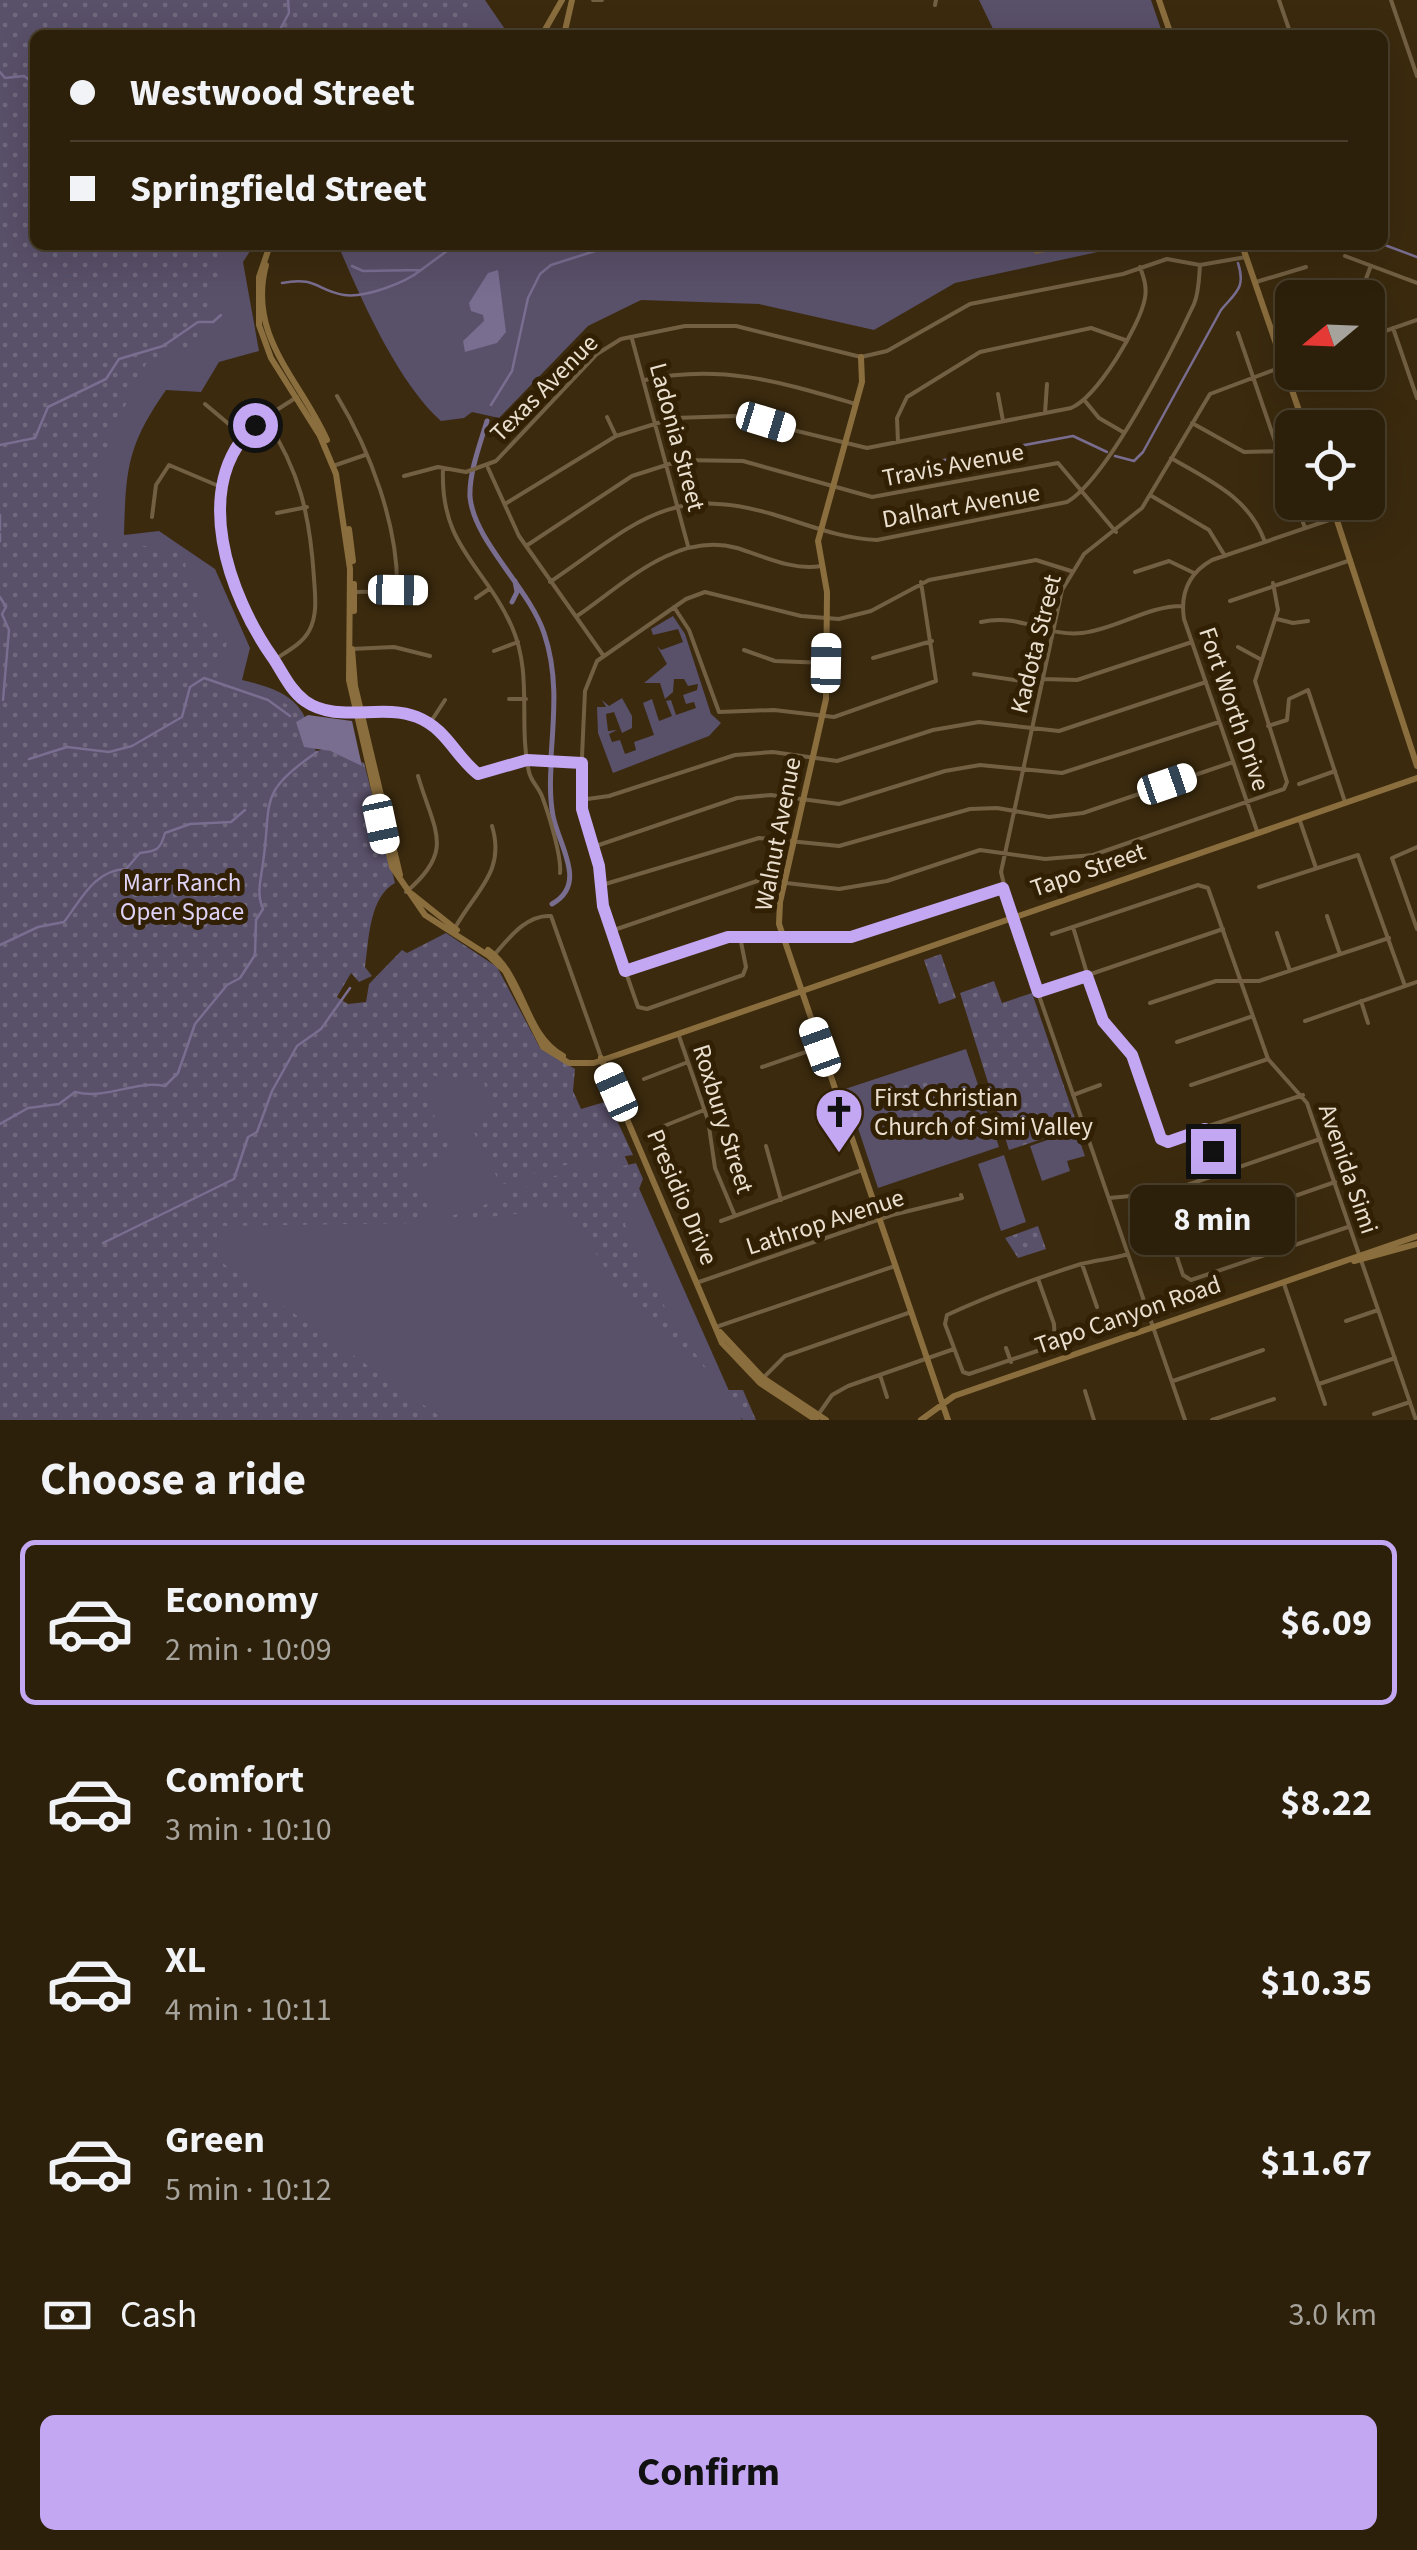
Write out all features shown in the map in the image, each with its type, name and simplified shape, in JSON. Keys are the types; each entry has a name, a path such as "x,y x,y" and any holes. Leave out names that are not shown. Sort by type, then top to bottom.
{"street":[{"path":"545,30 562,0"},
{"path":"565,30 572,0"},
{"path":"593,0 602,0"},
{"path":"1158,0 1168,30"},
{"path":"1279,0 1289,30"},
{"path":"1391,0 1417,76"},
{"path":"271,250 262,282 263,320 276,356 335,465 347,513 352,592 350,649 358,710 394,860 407,891 427,911 493,956 516,981 547,1045 573,1060 601,1058"},
{"path":"1036,252 1045,250"},
{"path":"861,357 887,351 970,304 1167,259 1200,265 1244,251 1275,331"},
{"path":"1345,256 1417,283"},
{"path":"1116,532 1084,491 1123,432 1194,304 1200,265"},
{"path":"1256,282 1306,267"},
{"path":"505,504 616,436 655,422 694,415 735,416 867,448 1045,413 1085,401 1098,388 1145,300 1140,268"},
{"path":"1365,280 1370,268"},
{"path":"1385,331 1417,320"},
{"name":"Texas Avenue","path":"404,476 430,467 466,472 488,466 504,455 597,354 631,336 684,326 736,326 861,357"},
{"path":"898,442 897,418 907,397 980,352 1091,328 1124,340"},
{"path":"1393,328 1417,398"},
{"path":"1238,332 1275,442"},
{"name":"Ladonia Street","path":"631,336 688,546"},
{"name":"Walnut Avenue","path":"861,357 862,382 820,528 827,620 822,716 778,911 782,936 948,1420"},
{"name":"Kadota Street","path":"1185,1420 1003,888 1004,854 1053,629 1071,571 1084,554 1116,532 1150,495 1210,394 1275,368"},
{"path":"644,380 690,372 737,373 856,404"},
{"path":"1045,413 1048,384"},
{"path":"998,394 1003,421"},
{"path":"299,396 243,436 230,457 222,487 232,579 250,624 303,700 326,711 393,710 430,723 478,774 527,760 582,763"},
{"path":"337,396 365,455 394,545 398,590"},
{"path":"1085,401 1099,418 1123,432"},
{"path":"204,404 243,436"},
{"path":"606,417 616,436"},
{"path":"265,418 289,456 307,508 313,621 300,641 274,660"},
{"path":"1192,423 1244,452 1275,451"},
{"path":"335,465 365,455"},
{"path":"1171,458 1239,499 1256,518 1265,542"},
{"name":"Travis Avenue","path":"526,546 622,482 666,464 732,459 880,497 1054,464 1063,466 1084,491"},
{"path":"152,517 156,485 169,466 222,487"},
{"path":"488,466 526,546 603,655"},
{"path":"443,469 448,523 518,642 526,698 530,777 545,803 560,874"},
{"name":"Dalhart Avenue","path":"550,582 645,518 677,505 730,502 864,540 889,540 1050,508 1084,491"},
{"path":"1150,495 1209,530 1225,556"},
{"path":"277,513 307,508"},
{"path":"1302,520 1305,528"},
{"path":"1135,572 1170,561 1194,573 1225,556 1330,520"},
{"path":"1337,520 1417,766"},
{"path":"577,616 665,556 688,546 722,544 800,567 820,566"},
{"path":"740,937 746,967 741,976 642,1010 611,930 580,800 586,684 603,655 694,595 716,592 827,620 871,612 921,582 1036,560 1071,571"},
{"path":"1230,600 1351,560"},
{"name":"Fort Worth Drive","path":"1194,573 1182,606 1257,831"},
{"path":"674,607 688,630 720,713 774,710 844,715 934,683 932,642 921,582"},
{"path":"611,930 752,882 856,888 974,851 1045,859 1093,855 1287,786 1254,682 1276,619 1278,602 1273,583"},
{"path":"476,598 489,589"},
{"path":"352,592 421,591 426,596"},
{"path":"980,622 1012,618 1084,633 1159,608 1182,606"},
{"path":"1276,619 1308,620"},
{"path":"494,650 518,642"},
{"path":"873,658 932,642"},
{"path":"974,674 1042,682 1077,680 1192,642"},
{"path":"350,649 394,648 430,656"},
{"path":"1238,648 1260,658"},
{"path":"744,650 774,661 826,663"},
{"path":"580,800 609,796 735,755 774,752 844,760 962,724 996,722 1064,730 1206,682"},
{"path":"1268,726 1287,720 1289,699 1308,690 1345,802"},
{"path":"509,699 526,698"},
{"path":"430,723 445,700"},
{"path":"593,846 737,798 771,795 852,802 966,766 1074,770 1219,722"},
{"path":"601,885 746,840 852,845 980,808 1049,817 1083,813 1234,762"},
{"path":"1299,784 1335,771"},
{"path":"407,891 432,869 438,849 418,776"},
{"name":"Tapo Street","path":"601,1058 1417,778"},
{"path":"1299,817 1316,868"},
{"path":"454,931 494,868 498,848 492,826"},
{"path":"1417,847 1392,858 1417,929"},
{"path":"1259,887 1351,854 1363,860 1406,986"},
{"name":"Avenida Simi","path":"1073,928 1206,886 1268,1059 1304,1095 1416,1420"},
{"path":"625,971 718,939 851,937 1003,888"},
{"name":"Presidio Drive","path":"493,956 518,929 548,915 601,1058 696,1282 733,1358 816,1418 826,1420"},
{"path":"1327,916 1340,954"},
{"path":"1052,934 1073,928 1103,1021 1132,1055 1161,1139 1168,1142 1304,1095"},
{"path":"1029,995 1223,929"},
{"path":"1277,933 1290,971"},
{"path":"1150,1003 1216,980 1259,981 1389,938"},
{"path":"1305,1022 1417,982"},
{"path":"1361,1002 1368,1023"},
{"path":"1176,1042 1253,1016"},
{"name":"Roxbury Street","path":"677,1032 704,1110 715,1168 735,1216"},
{"path":"762,1067 820,1047"},
{"path":"1192,1085 1268,1059"},
{"path":"644,1079 688,1062"},
{"path":"1073,1095 1100,1085"},
{"path":"664,1126 704,1110"},
{"path":"1205,1129 1220,1173"},
{"path":"1109,1198 1156,1194 1320,1139"},
{"path":"766,1146 782,1200"},
{"path":"721,1221 862,1170"},
{"path":"1170,1239 1335,1182"},
{"name":"Lathrop Avenue","path":"696,1282 880,1220 946,1204 962,1198 961,1194"},
{"path":"1156,1194 1188,1279 1350,1226"},
{"name":"Tapo Canyon Road","path":"921,1420 942,1403 1417,1236"},
{"name":"Tapo Canyon Road","path":"1359,1259 1417,1244"},
{"path":"1038,1279 1056,1342 1011,1362 966,1374 945,1318 1038,1279 1128,1254"},
{"path":"1082,1264 1097,1307"},
{"path":"716,1327 895,1266"},
{"path":"1284,1284 1325,1404"},
{"path":"1346,1321 1378,1310"},
{"path":"762,1380 785,1356 912,1312"},
{"path":"1006,1348 1011,1362"},
{"path":"816,1418 838,1390 954,1349"},
{"path":"1172,1381 1263,1350"},
{"path":"1318,1384 1395,1358"},
{"path":"880,1375 888,1397"},
{"path":"1084,1392 1094,1420"},
{"path":"1212,1420 1274,1399"},
{"path":"1374,1414 1410,1402"}],"green space":[{"name":"Marr Ranch Open Space","path":"0,0 485,0 506,30 30,30 30,250 251,250 243,262 259,351 219,362 201,392 166,390 143,427 131,458 124,535 159,531 215,569 250,648 242,680 289,698 305,717 319,766 331,1044 459,957 572,1121 606,1114 742,1420 0,1420"},
{"name":"Marr Ranch Open Space","path":"0,0 467,0 477,30 30,30 30,250 227,250 194,346 147,362 116,426 101,469 98,492 104,538 185,554 186,571 199,583 196,615 227,642 218,681 263,711 278,701 298,708 300,756 324,749 364,763 395,883 380,898 372,920 365,967 372,976 359,982 351,973 337,997 348,1004 366,1002 369,984 402,950 407,953 446,933 497,967 540,1048 575,1069 573,1091 581,1109 608,1101 633,1155 553,1167 501,1185 472,1129 491,1103 481,1075 456,1083 426,1073 432,1113 460,1148 411,1174 434,1218 478,1207 561,1174 636,1163 643,1179 625,1224 645,1269 694,1351 724,1390 743,1390 756,1420 743,1420 606,1269 567,1209 426,1223 217,1226 217,1259 445,1420 0,1420"},
{"path":"979,0 1151,0 1161,30 994,30"},
{"path":"340,250 1107,250 955,283 874,330 759,304 641,300 588,326 499,418 472,412 464,418 441,421 410,385 369,314"},
{"path":"673,616 685,634 711,714 721,723 709,736 613,773 598,733 597,707 606,707 602,700 609,706 622,698 632,716 632,728 622,733 614,712 606,714 608,731 617,730 609,734 612,742 620,740 625,754 636,750 634,742 654,735 643,703 652,699 659,721 672,716 666,701 671,700 676,715 696,708 694,702 686,704 683,695 697,690 698,684 688,686 684,679 674,679 673,692 665,699 660,683 644,683 667,664 657,646 661,650 683,642 678,629 653,635 651,629"},
{"path":"941,954 956,998 939,1004 924,960"},
{"path":"994,981 1002,1003 1032,993 1078,1127 1009,1150 960,993"},
{"path":"966,1049 999,1147 878,1188 845,1089"},
{"path":"930,1077 942,1112 910,1123 898,1088"},
{"path":"1076,1130 1085,1156 1067,1161 1070,1171 1042,1181 1030,1146"},
{"path":"1004,1155 1026,1222 1001,1231 978,1164"},
{"path":"1038,1226 1046,1249 1018,1258 1005,1238"}],"shaded area":[{"path":"498,270 506,332 497,343 465,352 463,341 484,321 483,315 471,311 469,303 488,273"},
{"path":"308,715 352,721 362,766 330,751 304,747 296,722"}],"waterway":[{"path":"280,30 289,13 288,0"},
{"path":"0,72 5,78 24,76 30,80"},
{"path":"1388,246 1417,257"},
{"path":"352,266 363,271 421,270 448,250"},
{"path":"491,405 512,371 528,298 540,274 551,265 598,250"},
{"path":"1115,456 1134,461 1143,452 1221,310 1238,289 1238,263"},
{"path":"282,283 303,281 353,295 384,288 421,270"},
{"path":"0,445 35,438 48,407 106,379 119,359 163,346 198,322 213,322 221,315"},
{"path":"487,421 473,468 470,497 481,530 527,599 544,633 553,679 551,757"},
{"path":"885,471 1073,436 1107,452"},
{"path":"0,515 0,530"},
{"path":"0,534 0,541"},
{"path":"512,602 517,592 515,581"},
{"path":"0,597 6,607 2,614 9,630 3,700"},
{"path":"29,759 67,747 109,752 132,746 182,717 190,687 204,678 268,700 290,716"},
{"path":"0,1124 28,1108 59,1104 75,1092 98,1094 165,1086 178,1073 195,1024 227,985 240,978 255,955 256,920 263,909 260,886 271,799 285,778 317,752"},
{"path":"551,767 553,816 570,875 563,896 552,904"},
{"path":"0,945 38,927 64,922 97,880 126,869 140,853 157,849 165,833 190,824 231,822 245,810"},
{"path":"103,1243 234,1179 248,1137 257,1132 272,1091 297,1046 321,1029 350,988"}],"place":[{"name":"First Christian Church of Simi Valley","path":"839,1154"}],"route":[{"path":"255,425 236,446 226,468 222,487 225,544 242,609 294,692 326,711 393,710 430,723 449,738 478,774 527,760 582,763 582,809 599,866 603,906 625,971 728,937 851,937 1003,888 1038,992 1087,976 1103,1021 1132,1055 1161,1139 1168,1142 1205,1129 1213,1151"}]}
